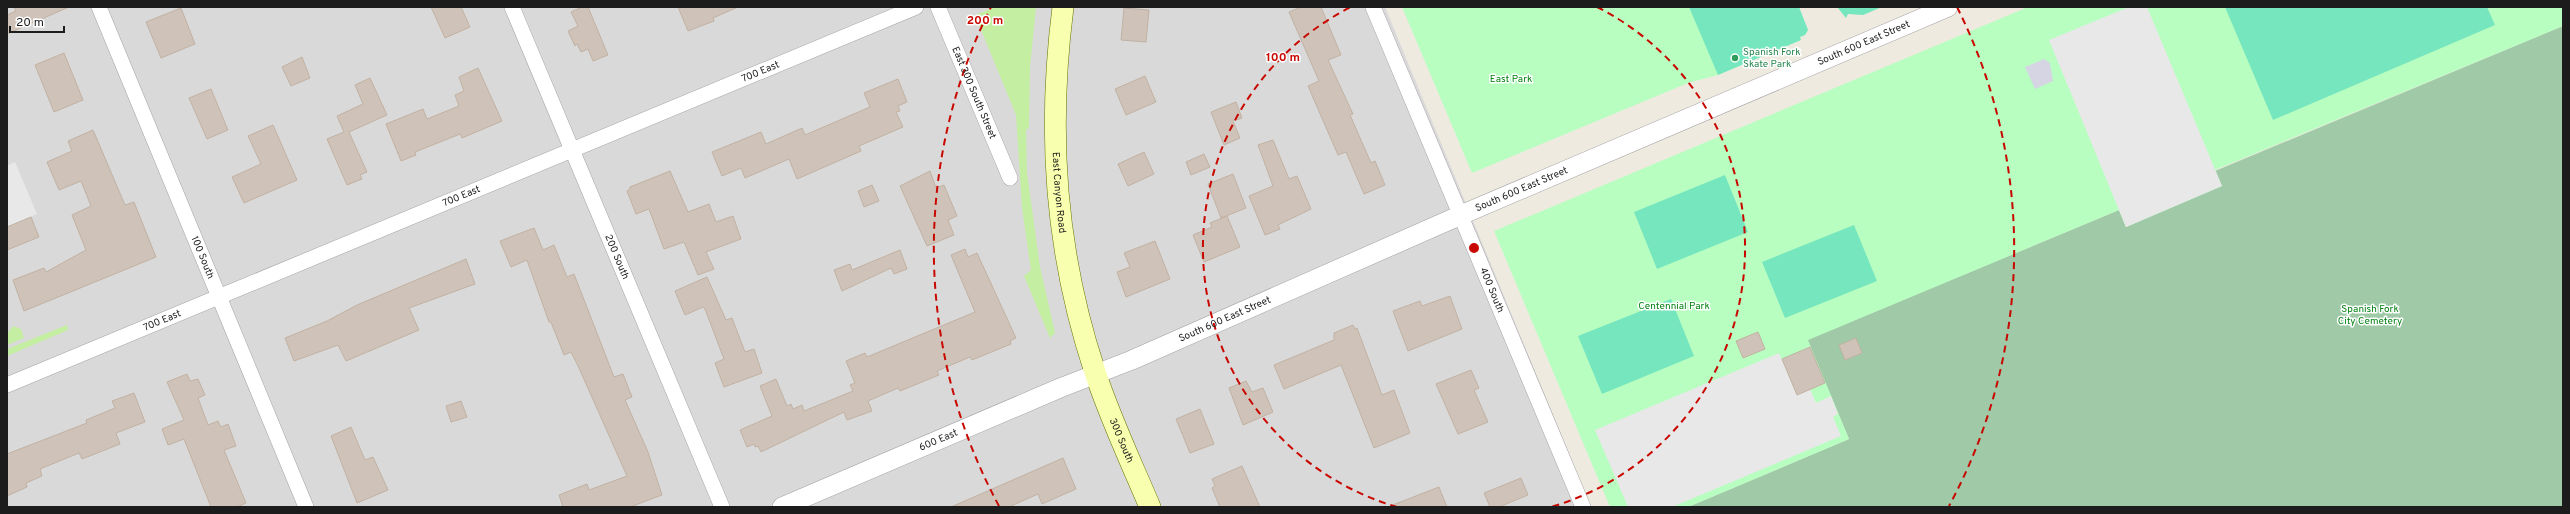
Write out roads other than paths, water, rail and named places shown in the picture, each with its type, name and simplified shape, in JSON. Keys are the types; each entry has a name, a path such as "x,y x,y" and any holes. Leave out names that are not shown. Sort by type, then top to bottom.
{"main road":[{"name":"East Canyon Road","path":"1063,7 1054,114 1057,195 1070,278 1095,374"},
{"name":"300 South","path":"1095,374 1150,507"}],"street":[{"name":"100 South","path":"99,7 306,507"},
{"name":"200 South","path":"512,7 722,507"},
{"name":"700 East","path":"7,385 220,298 916,7"},
{"name":"East 300 South Street","path":"938,7 1010,178"},
{"name":"400 South","path":"1373,7 1583,507"},
{"name":"South 600 East Street","path":"1095,374 1132,360 1461,215 1948,7"},
{"name":"600 East","path":"782,507 1095,374"}],"place":[{"name":"Spanish Fork Skate Park","path":"1735,58"}],"park label":[{"name":"East Park","path":"1511,79"},
{"name":"Centennial Park","path":"1674,306"},
{"name":"Spanish Fork City Cemetery","path":"2370,314"}]}
